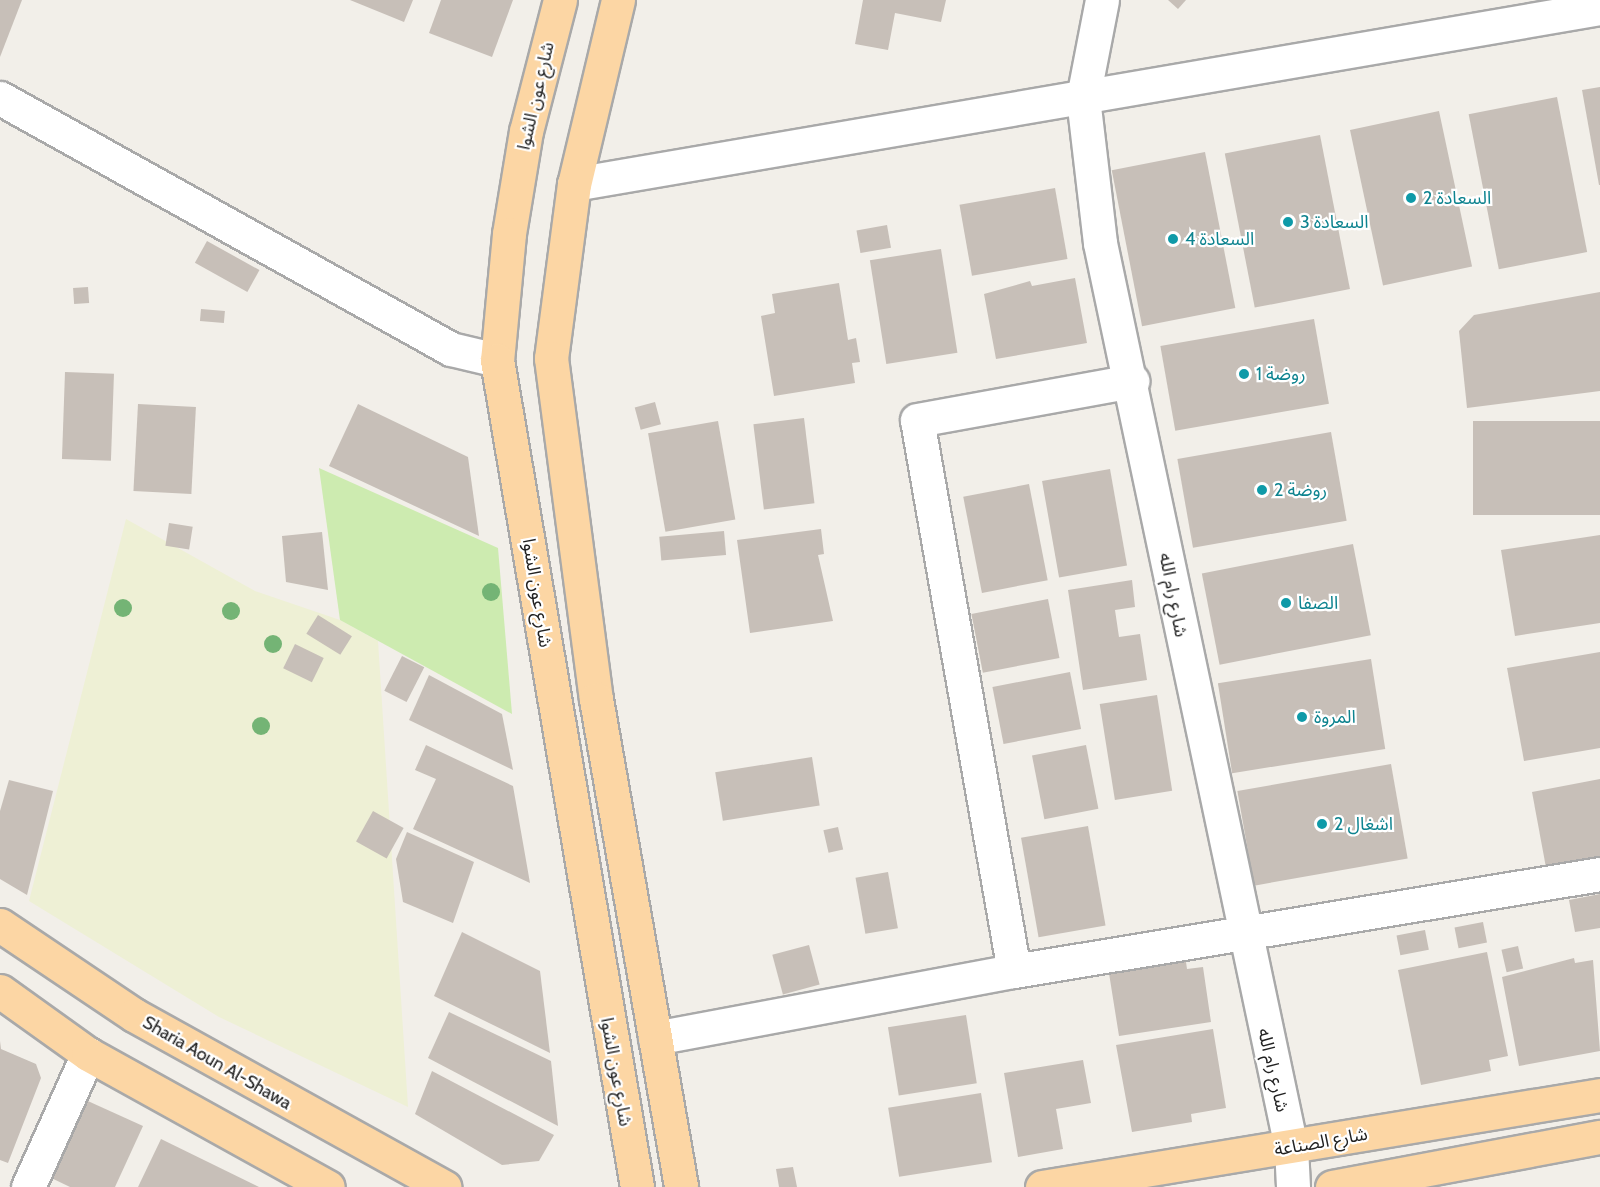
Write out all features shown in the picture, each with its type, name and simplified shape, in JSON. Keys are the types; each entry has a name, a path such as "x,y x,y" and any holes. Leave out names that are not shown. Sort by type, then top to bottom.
{"main road":[{"name":"شارع عون الشوا","path":"560,0 526,131 509,234 497,360 637,1187"},
{"path":"618,0 574,184 550,358 596,699 681,1187"},
{"name":"Sharia Aoun Al-Shawa","path":"0,925 173,1039 444,1187"},
{"path":"0,991 88,1054 328,1187"},
{"name":"شارع الصناعة","path":"1042,1187 1600,1095"},
{"path":"1332,1187 1600,1137"}],"street":[{"name":"شارع رام الله","path":"1102,0 1083,99 1100,243 1132,381 1242,935 1291,1147 1293,1187"},
{"path":"574,184 1083,99 1600,8"},
{"path":"0,98 451,349 497,360"},
{"path":"1014,971 916,420 1132,381"},
{"path":"655,1038 1014,971 1600,874"},
{"path":"28,1187 88,1054"}],"green space":[{"path":"319,468 498,548 512,714 340,620"},
{"path":"126,519 255,591 340,620 378,641 408,1107 219,1017 29,901"}],"building":[{"path":"0,0 22,0 0,57"},
{"path":"350,0 413,0 404,22"},
{"path":"441,0 513,0 492,57 429,33"},
{"path":"863,0 946,0 941,22 895,13 888,50 855,44"},
{"path":"1168,0 1186,0 1178,9"},
{"path":"1600,87 1600,185 1599,185 1582,90"},
{"path":"1557,97 1587,252 1499,269 1469,114"},
{"name":"السعادة 2","path":"1439,111 1472,267 1383,285 1350,130"},
{"name":"السعادة 3","path":"1320,135 1350,289 1255,308 1225,154"},
{"name":"السعادة 4","path":"1205,152 1235,308 1142,326 1112,170"},
{"path":"1055,188 1068,259 972,276 959,205"},
{"path":"887,225 891,248 860,253 856,230"},
{"path":"207,241 259,270 247,292 195,263"},
{"path":"941,249 957,353 886,364 870,260"},
{"path":"1075,278 1087,343 996,359 984,294 1030,281 1032,286"},
{"path":"839,283 848,340 856,338 860,362 852,363 855,383 774,396 761,316 775,313 772,294"},
{"path":"88,287 89,303 74,304 73,288"},
{"path":"1600,292 1600,391 1467,408 1459,331 1474,315"},
{"path":"201,309 225,311 224,323 200,321"},
{"name":"روضة 1","path":"1314,319 1329,404 1175,431 1160,346"},
{"path":"65,372 114,374 111,461 62,459"},
{"path":"655,402 661,424 641,430 635,407"},
{"path":"138,404 196,407 191,494 133,491"},
{"path":"358,404 468,457 479,536 329,466"},
{"path":"804,418 814,503 764,510 753,424"},
{"path":"718,421 735,519 665,532 648,433"},
{"path":"1473,421 1600,421 1600,515 1473,515"},
{"name":"روضة 2","path":"1331,432 1347,521 1193,548 1177,459"},
{"path":"1110,469 1127,566 1059,577 1042,481"},
{"path":"1029,484 1048,580 982,593 963,497"},
{"path":"169,523 193,527 189,549 165,546"},
{"path":"821,529 824,554 818,555 833,621 750,633 737,540"},
{"path":"724,531 726,555 661,561 659,537"},
{"path":"322,532 328,590 286,582 282,536"},
{"path":"1600,535 1600,623 1515,636 1501,550"},
{"name":"الصفا","path":"1353,544 1371,635 1220,665 1202,573"},
{"path":"1132,580 1135,607 1115,610 1119,637 1140,634 1147,680 1083,690 1068,590"},
{"path":"1048,599 1059,658 983,673 971,614"},
{"path":"318,615 352,636 340,655 306,634"},
{"path":"295,644 324,658 312,682 283,668"},
{"path":"1600,652 1600,748 1524,761 1507,668"},
{"path":"402,656 424,667 407,702 384,691"},
{"name":"المروة","path":"1371,659 1385,749 1232,773 1218,683"},
{"path":"1070,672 1081,729 1004,744 992,687"},
{"path":"429,675 502,714 513,770 409,720"},
{"path":"1157,695 1172,791 1115,800 1100,704"},
{"path":"426,745 513,786 530,883 413,829 436,779 415,770"},
{"path":"1086,745 1098,809 1044,819 1032,755"},
{"path":"812,757 820,805 723,821 715,772"},
{"name":"اشغال 2","path":"1391,764 1408,859 1254,886 1237,791"},
{"path":"1600,779 1600,863 1547,873 1532,792"},
{"path":"9,780 53,791 27,895 0,879 0,811"},
{"path":"373,811 404,828 387,859 356,842"},
{"path":"1088,826 1106,925 1039,937 1021,838"},
{"path":"838,827 843,849 829,853 823,830"},
{"path":"407,832 474,862 453,923 403,902 396,859"},
{"path":"888,872 898,928 865,934 856,878"},
{"path":"1600,894 1600,928 1575,932 1569,900"},
{"path":"1483,922 1487,943 1459,948 1455,928"},
{"path":"1425,930 1429,950 1400,955 1397,936"},
{"path":"462,932 540,971 550,1053 434,996"},
{"path":"809,945 820,985 783,994 772,955"},
{"path":"1518,946 1523,968 1507,972 1501,950"},
{"path":"1487,952 1508,1056 1489,1060 1491,1071 1421,1085 1398,970"},
{"path":"1185,955 1187,969 1203,967 1211,1022 1119,1036 1108,967"},
{"path":"1574,958 1575,963 1593,960 1600,1051 1519,1066 1502,977"},
{"path":"449,1012 551,1061 558,1126 428,1058"},
{"path":"966,1015 977,1083 899,1096 888,1027"},
{"path":"1213,1029 1226,1108 1191,1114 1192,1122 1132,1132 1116,1045"},
{"path":"0,1041 1,1049 36,1064 41,1078 8,1163 0,1160"},
{"path":"1083,1060 1091,1103 1056,1109 1063,1149 1018,1157 1004,1073"},
{"path":"432,1071 554,1135 539,1161 502,1165 415,1114"},
{"path":"981,1093 992,1162 899,1177 888,1108"},
{"path":"79,1097 143,1126 115,1187 70,1187 43,1174"},
{"path":"161,1139 259,1187 138,1187"},
{"path":"793,1167 797,1187 779,1187 776,1169"}],"place":[{"name":"السعادة 2","path":"1411,198"},
{"name":"السعادة 3","path":"1288,222"},
{"name":"السعادة 4","path":"1173,239"},
{"name":"روضة 1","path":"1244,374"},
{"name":"روضة 2","path":"1262,490"},
{"name":"الصفا","path":"1286,603"},
{"name":"المروة","path":"1302,717"},
{"name":"اشغال 2","path":"1322,824"}]}
